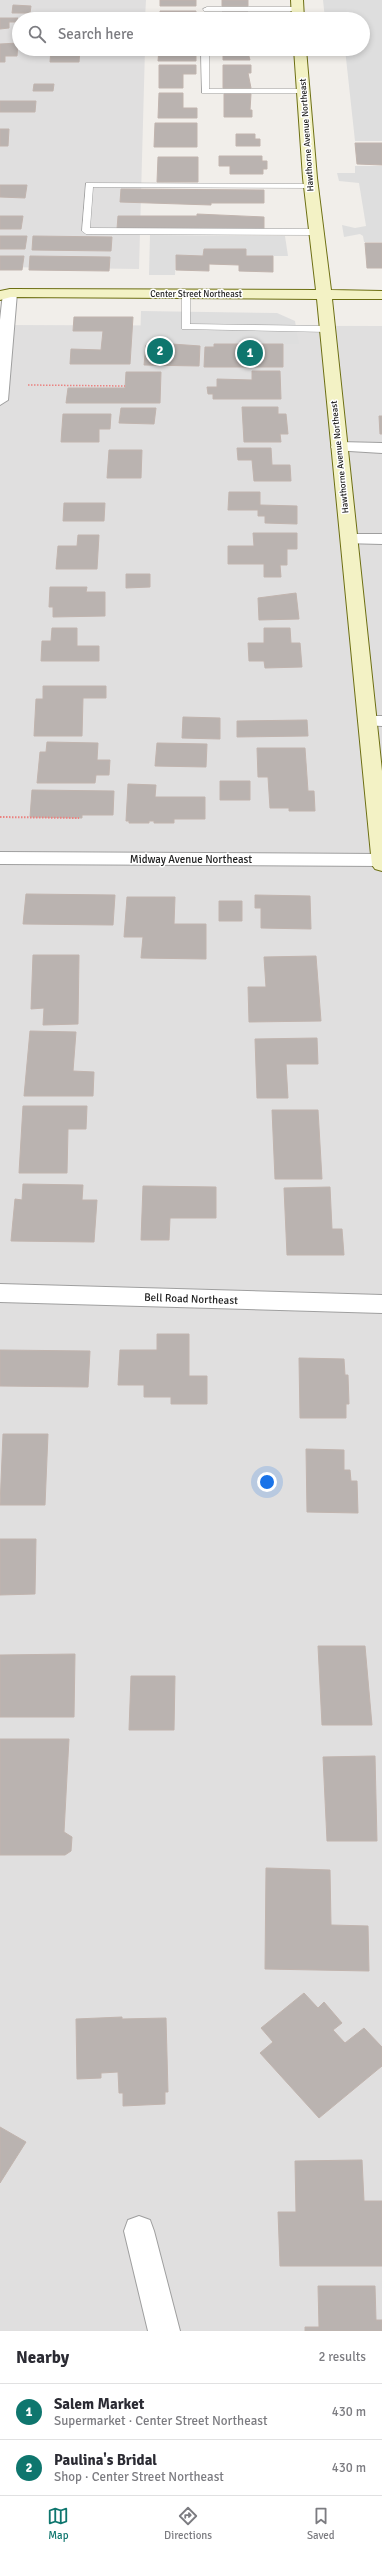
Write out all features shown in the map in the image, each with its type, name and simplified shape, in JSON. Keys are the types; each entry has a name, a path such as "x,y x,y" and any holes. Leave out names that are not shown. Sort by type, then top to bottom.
{"main road":[{"name":"Hawthorne Avenue Northeast","path":"301,56 311,186 328,329 349,539 375,721 382,865"},
{"name":"Center Street Northeast","path":"3,293 382,295"}],"street":[{"path":"0,400 3,293"},
{"path":"339,447 382,448"},
{"path":"349,539 382,539"},
{"name":"Midway Avenue Northeast","path":"0,858 382,860"},
{"name":"Bell Road Northeast","path":"0,1294 382,1304"},
{"path":"139,2232 164,2331"}],"lane":[{"path":"207,0 207,12"},
{"path":"207,9 297,9"},
{"path":"204,56 205,91 304,91"},
{"path":"311,186 89,185 86,232 316,232"},
{"path":"186,293 185,327 328,329"}],"path":[{"path":"28,385 125,386"},
{"path":"0,817 79,818"}],"shaded area":[{"path":"0,0 146,0 145,12 12,12 12,56 145,56 139,269 0,267"},
{"path":"323,0 382,0 382,141 355,141 346,56 370,56 370,12 324,12"},
{"path":"355,166 382,166 382,242 364,242 363,236 360,234 344,237 342,225 355,228 366,226 359,183 339,181 337,173 355,173"},
{"path":"150,235 285,236 288,256 246,256 246,249 204,249 203,256 176,256 175,275 149,275"},
{"path":"141,311 277,313 295,321 299,344 214,344 214,347 185,346 184,344 140,345"},
{"path":"0,325 382,326 382,2331 0,2331"}],"building":[{"path":"160,0 196,0 196,6 160,6"},
{"path":"222,0 248,0 248,6 222,6"},
{"path":"13,5 31,6 30,12 12,12"},
{"path":"160,11 196,11 196,12"},
{"path":"0,18 12,18 12,22 9,22 9,28 0,29"},
{"path":"12,43 12,56 5,56 5,62 0,62 0,44"},
{"path":"50,56 79,56 79,62 50,62"},
{"path":"158,56 196,56 196,61 158,61"},
{"path":"223,56 249,56 250,60 223,60"},
{"path":"159,65 196,65 196,74 183,74 183,88 159,88"},
{"path":"223,65 251,65 251,73 248,73 251,88 223,88"},
{"path":"34,84 54,84 53,91 33,91"},
{"path":"159,93 183,93 183,108 197,108 197,118 158,118"},
{"path":"224,94 251,94 250,110 252,110 252,117 224,117"},
{"path":"0,101 36,101 35,112 0,112"},
{"path":"155,123 197,123 197,147 154,147"},
{"path":"0,129 9,129 8,146 0,146"},
{"path":"236,134 255,134 255,139 260,139 260,146 236,146"},
{"path":"355,143 382,143 382,165 357,164"},
{"path":"219,156 262,156 262,161 267,161 267,169 263,169 263,174 230,174 230,166 219,166"},
{"path":"158,157 198,157 198,182 157,182"},
{"path":"0,185 27,185 25,198 0,197"},
{"path":"121,189 264,190 264,203 211,203 211,205 120,202"},
{"path":"197,214 264,217 264,230 117,229 118,216 197,216"},
{"path":"0,216 23,216 21,229 0,229"},
{"path":"0,236 27,236 25,249 0,249"},
{"path":"33,236 112,237 111,251 32,250"},
{"path":"365,243 382,243 382,268 367,268"},
{"path":"204,249 246,249 246,256 273,256 273,272 239,271 239,265 209,264 209,271 176,270 176,255 203,256"},
{"path":"0,256 24,256 22,270 0,270"},
{"path":"30,256 110,257 109,271 29,270"},
{"path":"74,317 133,317 130,364 70,364 71,349 101,350 103,331 73,331"},
{"path":"158,343 200,346 199,366 144,365 146,345 158,346"},
{"path":"214,344 283,344 283,367 204,367 205,347 214,347"},
{"path":"252,371 280,371 281,399 213,399 213,394 208,394 207,387 217,387 217,379 252,380"},
{"path":"126,372 161,372 160,403 66,403 68,388 125,388"},
{"path":"242,407 278,407 278,414 286,414 288,434 280,434 281,442 244,442"},
{"path":"121,408 156,408 154,424 119,423"},
{"path":"63,414 111,414 110,429 99,429 99,442 61,442"},
{"path":"379,416 382,416 382,434 380,434"},
{"path":"237,448 271,448 272,465 290,465 291,481 254,481 252,460 238,460"},
{"path":"109,450 142,450 141,478 107,478"},
{"path":"229,492 260,492 260,505 297,506 297,524 265,523 265,516 258,516 258,510 228,510"},
{"path":"64,503 105,503 104,521 63,521"},
{"path":"253,533 297,533 297,549 287,549 287,565 280,565 281,577 264,577 264,564 228,564 228,546 254,546"},
{"path":"78,535 99,535 97,569 56,569 58,546 77,546"},
{"path":"126,574 150,574 150,587 126,588"},
{"path":"50,587 87,587 86,592 105,592 105,616 53,617 53,607 49,607"},
{"path":"296,593 299,619 259,620 258,598"},
{"path":"52,628 77,628 77,646 99,646 99,661 41,661 42,641 51,641"},
{"path":"264,628 290,628 291,643 300,643 302,667 265,668 264,661 249,661 248,643 264,643"},
{"path":"43,686 106,686 106,698 83,698 82,736 34,736 36,699 43,699"},
{"path":"183,717 220,718 220,739 182,738"},
{"path":"307,720 308,736 237,737 237,721"},
{"path":"47,742 98,743 97,760 110,760 109,775 96,775 95,783 37,783 40,752 46,752"},
{"path":"157,743 207,744 206,767 155,766"},
{"path":"257,748 305,748 308,791 314,791 315,811 289,811 289,808 270,808 268,777 258,777"},
{"path":"220,781 250,781 250,800 220,800"},
{"path":"128,784 156,785 155,797 205,797 205,819 174,819 174,823 154,823 154,821 149,821 149,823 129,823 129,821 126,821"},
{"path":"32,790 114,791 113,815 82,815 82,818 30,817"},
{"path":"26,894 115,895 113,925 23,924"},
{"path":"255,895 310,896 311,929 261,928 261,908 255,908"},
{"path":"127,897 175,897 174,924 206,924 206,959 141,958 143,937 124,937"},
{"path":"219,901 242,901 242,921 219,921"},
{"path":"33,955 79,955 78,1024 43,1025 44,1008 31,1009"},
{"path":"316,956 321,1021 249,1022 248,987 266,987 264,957"},
{"path":"30,1031 76,1032 73,1071 94,1072 93,1096 24,1096"},
{"path":"317,1038 318,1064 286,1064 288,1098 257,1098 255,1039"},
{"path":"23,1106 87,1106 86,1129 68,1129 67,1173 19,1173"},
{"path":"272,1110 318,1110 322,1179 275,1179"},
{"path":"23,1184 83,1185 82,1200 97,1200 94,1242 11,1241 15,1199 22,1200"},
{"path":"143,1186 216,1187 216,1218 170,1218 169,1240 141,1240"},
{"path":"330,1187 332,1229 342,1229 344,1255 287,1255 284,1188"},
{"path":"157,1334 189,1334 189,1376 207,1376 207,1404 171,1404 171,1397 144,1397 144,1385 118,1385 120,1350 157,1350"},
{"path":"0,1350 90,1351 88,1387 0,1386"},
{"path":"299,1358 344,1359 345,1375 348,1375 349,1404 346,1404 346,1418 300,1418"},
{"path":"3,1434 48,1434 45,1505 0,1505"},
{"path":"306,1449 344,1450 344,1470 350,1470 351,1481 357,1481 358,1513 307,1512"},
{"path":"0,1539 36,1539 35,1594 0,1595"},
{"path":"318,1646 365,1646 372,1725 322,1725"},
{"path":"75,1654 74,1717 0,1717 0,1655"},
{"path":"131,1676 175,1676 174,1730 129,1730"},
{"path":"0,1739 69,1739 64,1832 72,1837 71,1851 65,1855 0,1855"},
{"path":"375,1756 377,1841 327,1841 323,1757"},
{"path":"266,1868 330,1870 331,1925 368,1926 369,1971 265,1969"},
{"path":"304,1993 318,2008 324,2002 342,2023 333,2030 345,2043 364,2028 382,2047 382,2066 319,2118 260,2053 273,2042 261,2028"},
{"path":"122,2017 122,2019 166,2018 168,2092 165,2092 165,2104 123,2106 123,2093 119,2093 118,2072 101,2073 101,2078 77,2079 76,2019"},
{"path":"0,2127 26,2142 0,2183"},
{"path":"362,2160 364,2201 382,2201 382,2266 280,2266 278,2212 296,2212 295,2161"},
{"path":"318,2286 375,2286 376,2320 382,2320 382,2331 305,2331 305,2327 319,2327"}],"place":[{"name":"Paulina's Bridal","path":"160,351"},
{"name":"Salem Market","path":"250,353"}]}
